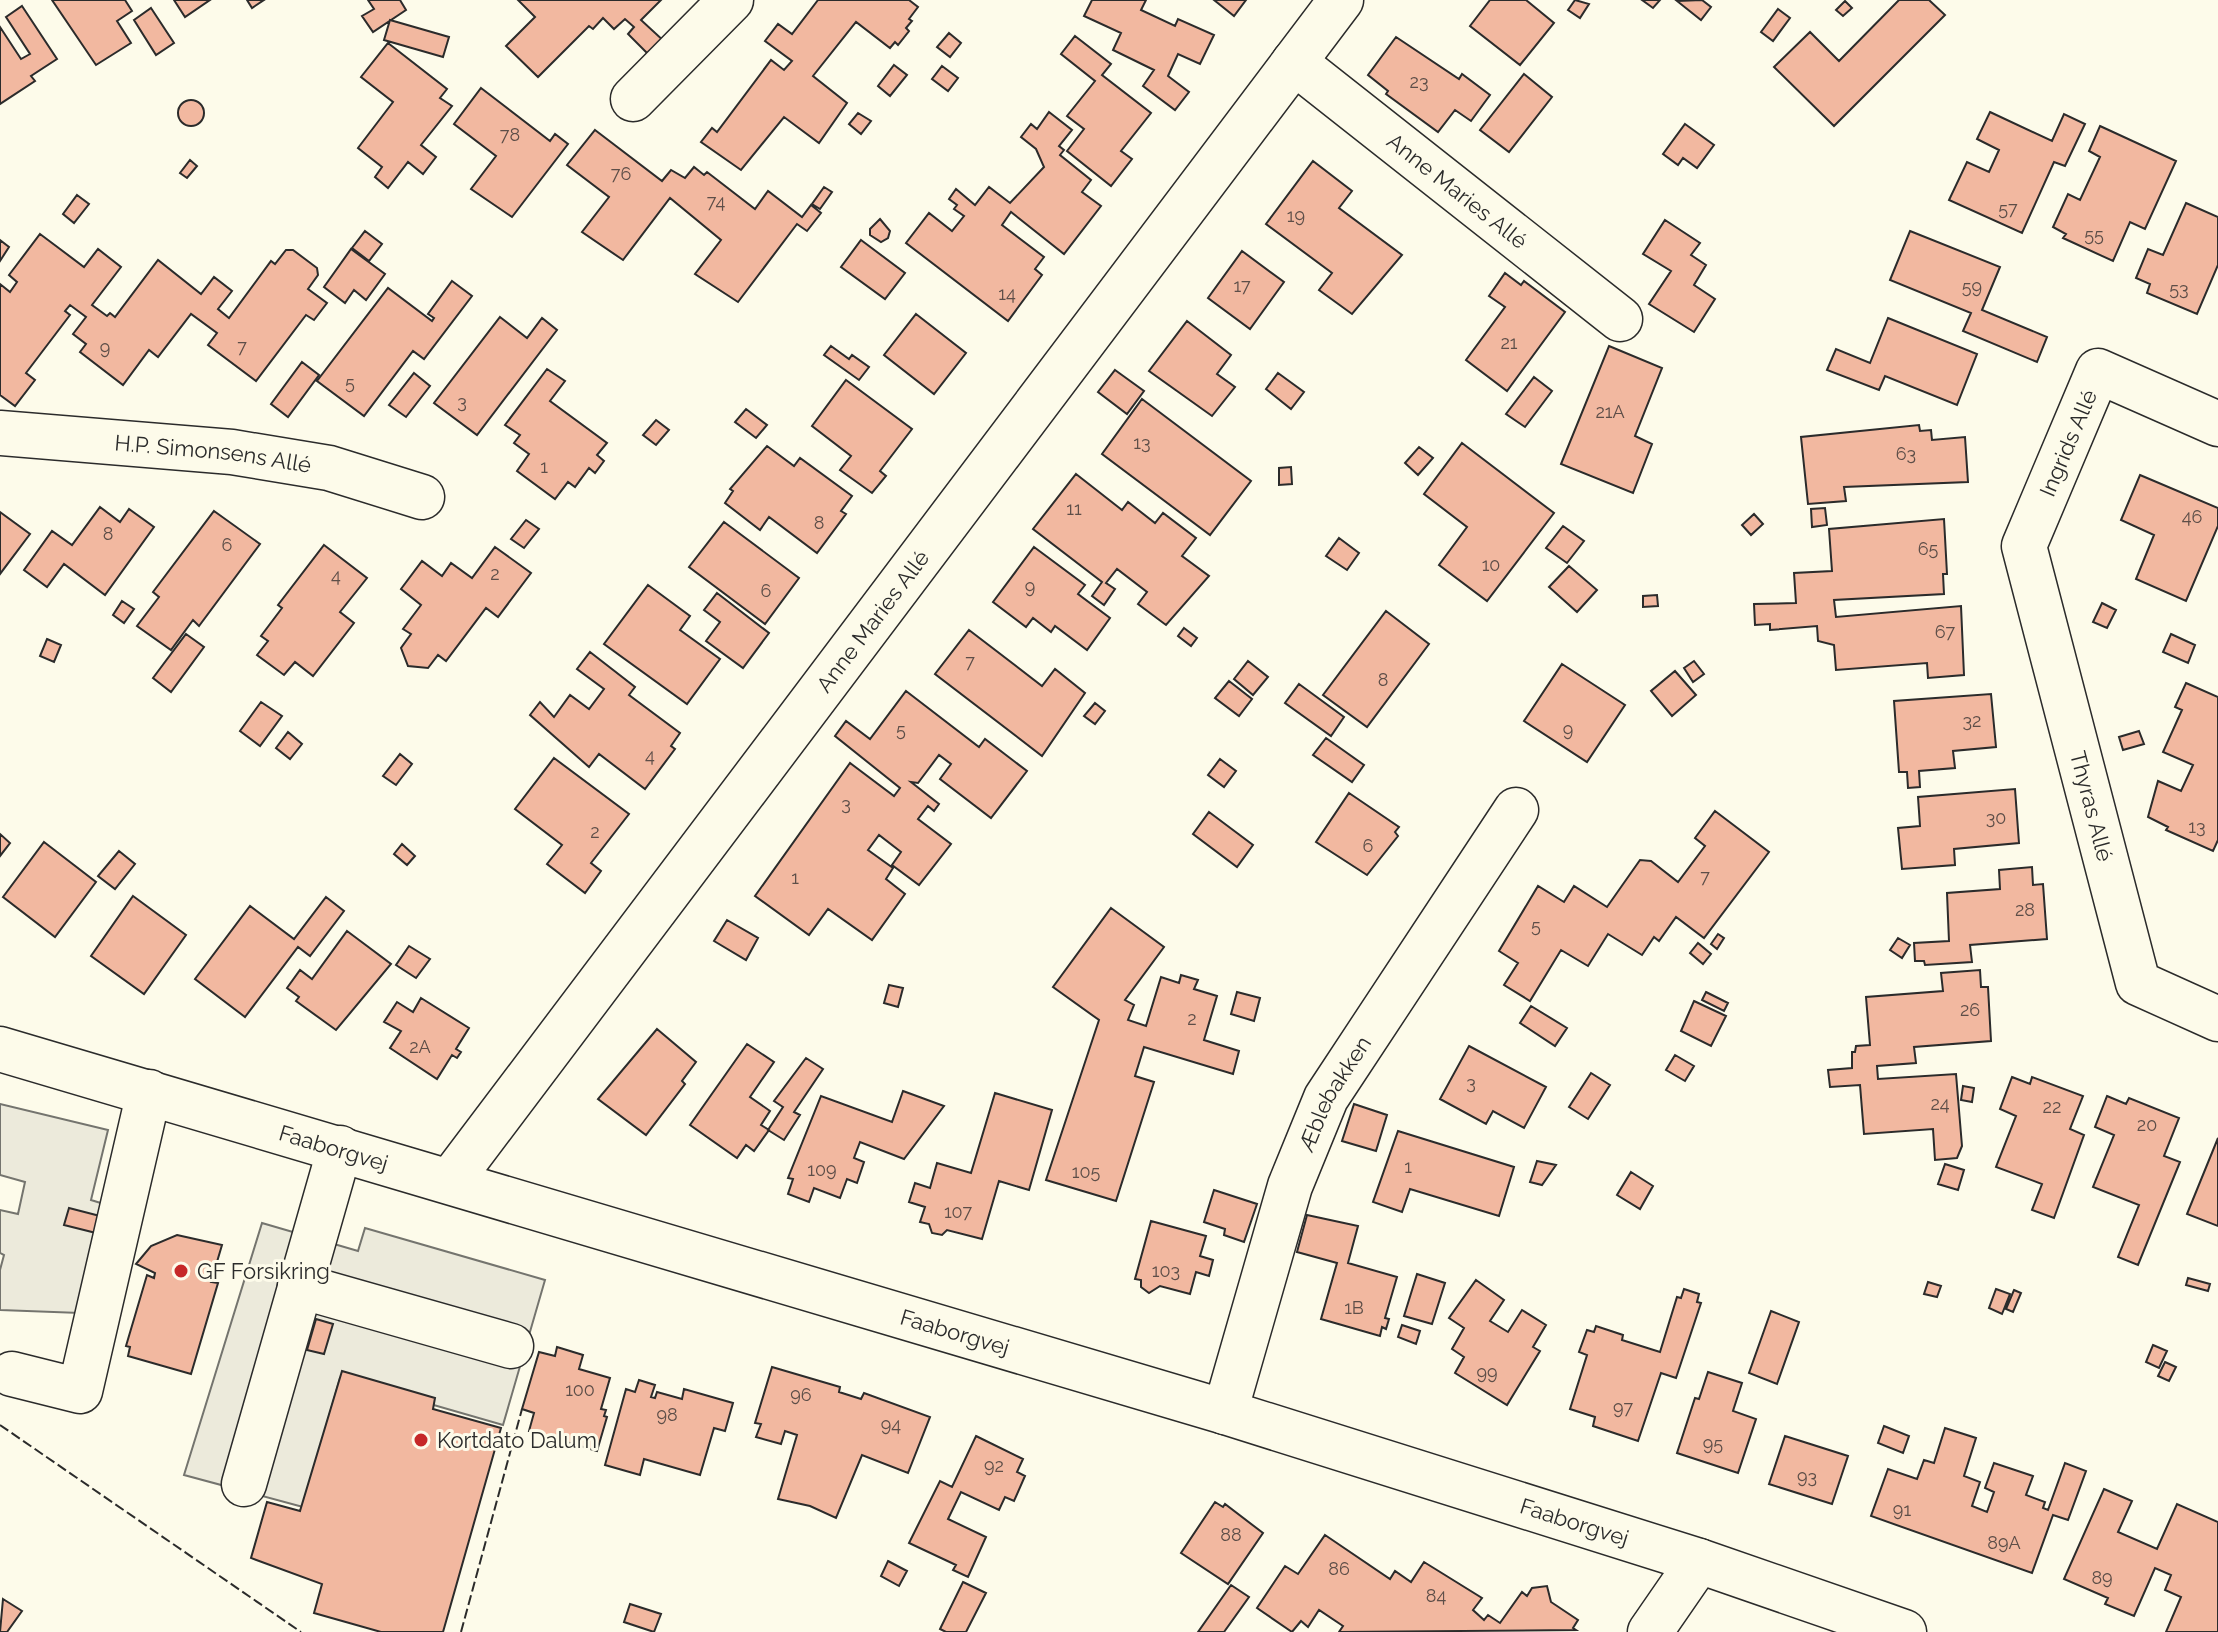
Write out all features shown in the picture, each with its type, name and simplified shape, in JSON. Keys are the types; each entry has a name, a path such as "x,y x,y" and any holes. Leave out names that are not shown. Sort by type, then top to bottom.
{"street":[{"path":"633,99 731,0"},
{"name":"Anne Maries Allé","path":"451,1180 1341,0"},
{"name":"Anne Maries Allé","path":"1294,62 1620,319"},
{"name":"Ingrids Allé","path":"2024,546 2098,371 2218,424"},
{"name":"H.P. Simonsens Allé","path":"0,433 232,452 329,468 422,497"},
{"name":"Thyras Allé","path":"2024,546 2138,983 2218,1019"},
{"name":"Æblebakken","path":"1225,1412 1290,1186 1326,1098 1516,810"},
{"name":"Faaborgvej","path":"0,1049 451,1180 1225,1412 1699,1561 1904,1632"},
{"path":"12,1374 80,1391 149,1092"},
{"path":"244,1484 340,1148"},
{"path":"300,1286 511,1346"},
{"path":"1650,1632 1699,1561"}],"shaded area":[{"path":"0,1104 108,1130 91,1200 104,1204 80,1313 0,1310 0,1270 4,1255 0,1253 0,1210 18,1214 25,1182 0,1175"},
{"path":"262,1223 358,1251 365,1228 545,1280 503,1425 340,1378 303,1507 184,1475"}],"building":[{"path":"52,0 125,0 132,11 117,21 131,43 96,65"},
{"path":"174,0 210,0 185,17"},
{"path":"247,0 264,0 252,8"},
{"path":"368,0 400,0 406,10 373,32 362,16 374,9"},
{"path":"518,0 661,0 641,20 666,43 652,58 628,34 634,27 625,19 614,29 603,18 593,29 589,26 538,77 506,46 535,17"},
{"path":"818,0 909,0 918,7 909,19 912,21 906,28 909,31 898,45 895,42 890,48 856,22 813,76 847,103 819,143 784,117 741,170 701,142 712,128 717,132 771,60 784,70 792,61 765,41 778,24 792,34"},
{"path":"1092,0 1146,0 1141,10 1175,26 1178,19 1214,35 1200,64 1178,54 1168,76 1189,92 1175,110 1143,86 1154,70 1113,50 1121,33 1084,16"},
{"path":"1214,0 1246,0 1234,16"},
{"path":"1490,0 1526,0 1554,23 1520,65 1470,26"},
{"path":"1575,0 1589,4 1580,18 1568,10"},
{"path":"1642,0 1660,0 1653,8"},
{"path":"1702,0 1711,7 1701,20 1677,1"},
{"path":"1899,0 1929,0 1945,15 1834,126 1774,67 1810,32 1839,61"},
{"path":"1845,1 1852,8 1843,16 1836,10"},
{"path":"22,6 57,59 31,76 35,81 0,104 0,27 21,59 30,54 6,17"},
{"path":"151,8 174,43 156,55 134,20"},
{"path":"1778,9 1790,18 1773,41 1761,32"},
{"path":"390,20 449,37 443,57 384,40"},
{"path":"949,33 961,43 950,57 937,47"},
{"path":"1075,36 1111,64 1102,75 1151,113 1121,151 1132,159 1111,186 1067,151 1084,129 1067,116 1095,81 1061,54"},
{"path":"1396,37 1459,79 1462,74 1490,95 1471,121 1455,110 1438,132 1386,94 1388,91 1368,75"},
{"path":"388,43 447,89 440,98 452,106 421,145 436,157 423,174 408,162 388,188 375,177 382,167 358,148 393,102 361,77"},
{"path":"894,65 907,75 890,96 878,86"},
{"path":"942,66 958,78 948,91 932,79"},
{"path":"1524,74 1552,97 1509,152 1480,130"},
{"path":"481,88 550,141 555,134 568,144 512,217 471,189 496,156 454,124"},
{"path":"191,100 200,104 204,113 200,122 191,126 182,122 178,113 182,104"},
{"path":"1049,112 1072,130 1059,146 1064,150 1060,155 1091,180 1082,192 1101,206 1064,254 1011,212 1002,225 1044,257 1035,269 1042,275 1008,321 906,243 929,213 952,231 964,216 954,209 957,205 949,199 956,189 975,205 989,187 1010,203 1044,167 1036,149 1021,137 1031,124 1037,129"},
{"path":"1990,112 2052,141 2064,114 2085,124 2065,166 2054,162 2022,233 1949,200 1967,162 1989,172 1999,150 1977,139"},
{"path":"858,113 871,121 861,134 849,124"},
{"path":"1685,124 1714,145 1697,168 1683,158 1678,165 1663,154"},
{"path":"2100,126 2176,161 2145,229 2130,222 2113,261 2063,238 2066,234 2053,227 2068,194 2080,200 2100,157 2089,151"},
{"path":"595,130 662,181 671,170 685,178 694,167 704,175 707,172 755,209 768,191 802,217 811,205 821,213 807,231 797,224 738,302 695,274 721,240 670,198 623,260 582,232 609,197 567,165"},
{"path":"190,160 197,166 187,178 180,173"},
{"path":"1313,161 1352,191 1339,208 1402,255 1352,314 1319,290 1332,273 1266,224"},
{"path":"824,187 832,192 820,209 812,204"},
{"path":"77,195 89,204 74,223 63,214"},
{"path":"2186,203 2218,217 2218,265 2197,314 2147,293 2150,284 2136,278 2148,249 2163,255"},
{"path":"880,219 890,231 888,238 881,242 870,235 870,229"},
{"path":"1665,220 1700,243 1691,255 1706,265 1694,285 1715,299 1694,332 1649,304 1671,271 1643,254"},
{"path":"365,231 382,244 369,261 352,248"},
{"path":"1910,231 2000,267 1982,310 2047,337 2037,362 1963,331 1971,313 1890,280"},
{"path":"40,234 84,267 98,249 121,267 92,305 107,316 110,313 115,317 158,260 201,294 214,277 232,291 218,309 229,318 271,261 275,264 286,250 293,250 317,268 318,275 308,289 327,303 314,320 306,315 256,381 208,345 217,333 191,314 158,357 149,350 123,385 80,352 86,344 73,334 86,317 70,305 65,311 70,315 26,373 35,380 15,406 0,395 0,284 10,292 17,282 9,275"},
{"path":"0,240 9,247 0,261"},
{"path":"861,240 905,273 885,299 841,267"},
{"path":"351,249 385,274 366,300 354,290 345,303 324,287"},
{"path":"1242,251 1284,282 1250,329 1208,298"},
{"path":"1505,273 1521,285 1524,281 1565,312 1507,391 1466,360 1505,307 1489,296"},
{"path":"452,281 472,296 424,359 413,351 364,416 317,381 388,288 432,321 434,318 428,314"},
{"path":"916,314 966,353 934,394 884,355"},
{"path":"500,317 527,338 542,318 557,330 477,435 434,403"},
{"path":"1888,318 1977,354 1957,405 1885,376 1879,390 1827,370 1836,349 1870,363"},
{"path":"1187,321 1231,355 1217,374 1235,387 1212,416 1149,371"},
{"path":"831,346 849,359 852,355 869,367 859,380 824,355"},
{"path":"1609,346 1662,368 1635,436 1652,444 1633,493 1561,464"},
{"path":"302,362 319,375 288,417 271,404"},
{"path":"547,369 565,381 550,401 607,443 597,455 604,461 595,473 589,468 575,487 568,482 555,499 517,471 529,454 514,443 520,435 505,425"},
{"path":"1115,370 1144,391 1127,414 1098,392"},
{"path":"414,373 430,386 406,417 389,405"},
{"path":"1278,373 1304,392 1291,409 1266,389"},
{"path":"1534,377 1552,391 1525,427 1506,414"},
{"path":"846,380 912,429 880,471 886,476 872,493 840,470 851,456 812,426"},
{"path":"1142,399 1251,481 1210,535 1102,454"},
{"path":"746,409 767,425 756,438 735,422"},
{"path":"656,420 669,430 656,445 643,435"},
{"path":"1919,425 1920,431 1931,430 1932,440 1965,437 1968,482 1844,487 1846,501 1808,504 1801,437"},
{"path":"1462,443 1554,513 1487,601 1439,565 1467,527 1424,494"},
{"path":"767,446 794,466 800,458 852,496 841,511 846,514 817,553 769,517 760,530 725,503 733,491 730,489"},
{"path":"1419,447 1433,458 1418,475 1405,463"},
{"path":"1291,467 1292,484 1279,485 1279,468"},
{"path":"1076,474 1122,510 1128,502 1155,523 1163,513 1196,538 1182,556 1209,576 1166,625 1138,604 1147,592 1117,569 1106,583 1115,589 1104,605 1092,596 1102,582 1033,529"},
{"path":"2140,475 2218,508 2218,526 2186,601 2136,579 2154,535 2121,520"},
{"path":"100,507 120,522 129,509 154,527 105,595 64,564 47,587 24,570 52,531 72,545"},
{"path":"1825,508 1827,525 1812,527 1811,509"},
{"path":"214,511 260,544 199,626 193,620 171,650 137,626 159,597 153,592"},
{"path":"0,512 30,534 0,574"},
{"path":"1754,514 1763,524 1751,535 1742,525"},
{"path":"1944,519 1947,574 1943,574 1944,594 1834,600 1836,617 1961,606 1964,675 1928,678 1927,663 1836,670 1834,645 1818,641 1817,626 1770,630 1770,624 1755,625 1754,604 1796,603 1794,573 1832,571 1829,529"},
{"path":"526,520 539,529 524,548 511,539"},
{"path":"724,522 799,578 765,624 689,567"},
{"path":"1563,526 1584,541 1567,563 1546,548"},
{"path":"1339,538 1359,553 1347,570 1326,556"},
{"path":"324,545 367,578 340,612 354,623 313,676 295,662 284,675 257,655 268,641 261,636 282,608 278,605"},
{"path":"495,547 531,573 498,617 486,608 446,661 438,655 428,668 408,666 401,648 411,634 403,629 421,605 401,589 422,561 442,576 451,563 472,578"},
{"path":"1034,547 1085,585 1078,594 1110,618 1087,650 1055,626 1051,632 1033,618 1026,627 993,602"},
{"path":"1569,566 1597,590 1577,612 1549,587"},
{"path":"648,585 690,616 680,630 720,659 687,704 604,644"},
{"path":"717,593 769,633 743,668 706,641 720,622 704,610"},
{"path":"1657,595 1658,606 1643,607 1643,596"},
{"path":"122,601 134,609 124,623 113,615"},
{"path":"2102,603 2116,610 2107,628 2093,622"},
{"path":"1386,611 1429,644 1367,727 1323,695"},
{"path":"1184,628 1197,638 1191,646 1178,636"},
{"path":"969,630 1042,686 1055,669 1085,693 1042,756 935,674"},
{"path":"186,634 204,647 171,692 153,678"},
{"path":"2171,634 2195,645 2188,663 2163,652"},
{"path":"47,639 61,645 54,662 40,656"},
{"path":"590,652 635,687 629,695 680,733 671,746 675,749 645,789 599,754 589,767 530,715 540,702 554,717 570,695 589,709 604,689 577,669"},
{"path":"1248,661 1268,677 1253,695 1234,679"},
{"path":"1694,661 1704,674 1693,682 1684,668"},
{"path":"1562,664 1625,705 1587,762 1524,721"},
{"path":"1675,671 1696,695 1672,716 1651,691"},
{"path":"1229,681 1252,699 1239,716 1215,698"},
{"path":"2186,683 2218,697 2218,840 2213,851 2166,830 2168,827 2148,817 2158,781 2181,791 2193,765 2163,752 2182,710 2175,707"},
{"path":"1299,684 1344,717 1331,736 1285,703"},
{"path":"906,691 979,747 985,739 1027,771 991,818 940,779 951,764 939,755 918,783 911,782 939,804 934,811 928,806 918,819 951,844 919,885 892,865 901,852 879,835 868,850 893,868 886,879 905,894 872,940 828,909 809,935 755,896 850,763 894,796 900,788 835,736 846,721 870,739"},
{"path":"1991,694 1996,747 1953,751 1955,768 1919,771 1920,787 1908,788 1907,772 1899,772 1894,701"},
{"path":"261,702 282,716 260,746 240,731"},
{"path":"1095,703 1105,711 1095,724 1084,716"},
{"path":"2139,731 2144,744 2123,750 2119,737"},
{"path":"288,732 302,744 290,759 276,748"},
{"path":"1326,738 1364,765 1352,782 1313,755"},
{"path":"400,754 412,764 396,785 383,776"},
{"path":"554,758 629,814 591,863 601,871 585,893 547,864 562,845 515,809"},
{"path":"1220,759 1236,771 1224,787 1208,775"},
{"path":"2015,789 2019,843 1954,849 1955,865 1902,869 1898,828 1920,826 1918,797"},
{"path":"1349,793 1399,827 1395,832 1398,836 1367,875 1316,842"},
{"path":"1715,811 1769,852 1704,938 1676,917 1659,941 1654,937 1642,955 1608,934 1588,966 1561,950 1530,1001 1504,985 1518,963 1499,951 1538,886 1564,902 1574,886 1607,907 1640,860 1651,861 1678,882 1705,846 1695,838"},
{"path":"1209,812 1253,845 1237,867 1193,834"},
{"path":"0,834 10,843 0,856"},
{"path":"44,842 96,882 55,937 3,897"},
{"path":"402,844 415,856 407,865 394,854"},
{"path":"119,851 135,864 115,889 98,876"},
{"path":"2032,867 2033,885 2043,884 2047,939 1970,945 1972,962 1925,965 1924,961 1915,961 1914,943 1949,941 1947,893 2000,889 1999,870"},
{"path":"133,896 186,935 144,994 91,956"},
{"path":"326,897 344,911 310,956 298,947 245,1017 195,979 250,906 294,939"},
{"path":"1111,908 1164,947 1125,1000 1134,1005 1128,1020 1146,1026 1161,977 1179,983 1181,975 1198,980 1194,989 1217,996 1204,1040 1239,1051 1233,1074 1144,1047 1135,1076 1154,1082 1116,1201 1046,1180 1099,1020 1053,987"},
{"path":"727,920 758,938 746,960 714,941"},
{"path":"347,931 391,964 336,1030 296,1001 299,997 287,988 300,970 312,979"},
{"path":"1718,934 1724,938 1717,949 1711,944"},
{"path":"1898,938 1910,945 1902,958 1890,950"},
{"path":"1698,943 1711,954 1703,964 1690,953"},
{"path":"409,946 430,959 416,978 396,965"},
{"path":"1980,970 1981,987 1988,987 1991,1041 1914,1047 1916,1063 1877,1066 1878,1079 1956,1074 1962,1146 1957,1158 1935,1160 1933,1129 1864,1134 1860,1085 1830,1087 1828,1070 1852,1068 1852,1052 1855,1052 1856,1046 1870,1045 1866,997 1943,991 1941,973"},
{"path":"889,985 903,988 898,1007 884,1003"},
{"path":"1237,992 1260,998 1254,1021 1231,1014"},
{"path":"1706,992 1728,1003 1724,1011 1702,1000"},
{"path":"421,998 469,1028 456,1049 461,1052 457,1058 452,1055 437,1079 390,1048 401,1031 384,1022 397,1002 413,1012"},
{"path":"1694,1001 1726,1016 1711,1046 1681,1031"},
{"path":"1531,1006 1567,1028 1555,1046 1520,1023"},
{"path":"657,1029 696,1062 682,1081 685,1084 646,1135 598,1099"},
{"path":"747,1044 774,1062 750,1097 770,1111 761,1125 769,1130 754,1151 746,1145 737,1158 690,1125"},
{"path":"1469,1046 1546,1087 1524,1128 1493,1111 1486,1124 1440,1099"},
{"path":"1675,1055 1694,1066 1685,1081 1666,1070"},
{"path":"806,1058 823,1069 794,1112 800,1115 784,1140 768,1130 783,1107 774,1101"},
{"path":"1591,1073 1610,1085 1588,1119 1569,1107"},
{"path":"2012,1077 2030,1084 2032,1077 2083,1096 2070,1129 2084,1135 2054,1218 2032,1210 2042,1184 1996,1167 2016,1116 2000,1109"},
{"path":"1963,1086 1974,1088 1972,1102 1961,1100"},
{"path":"903,1091 944,1106 904,1159 860,1142 854,1158 864,1162 857,1183 847,1179 840,1198 814,1188 809,1202 788,1194 793,1179 788,1178 821,1096 892,1122"},
{"path":"995,1093 1052,1110 1029,1190 999,1181 982,1239 947,1230 942,1235 932,1233 929,1224 920,1222 925,1207 909,1202 915,1183 930,1188 937,1163 971,1173"},
{"path":"2107,1096 2126,1104 2129,1098 2179,1118 2164,1156 2180,1162 2138,1265 2118,1257 2139,1205 2093,1187 2114,1135 2095,1127"},
{"path":"1354,1104 1387,1115 1376,1151 1342,1141"},
{"path":"1398,1131 1514,1167 1499,1216 1410,1189 1402,1212 1373,1202"},
{"path":"2218,1138 2218,1226 2187,1214"},
{"path":"1537,1161 1556,1165 1542,1185 1530,1182"},
{"path":"1945,1164 1964,1170 1958,1190 1938,1184"},
{"path":"1631,1172 1653,1186 1640,1209 1617,1195"},
{"path":"1214,1190 1257,1204 1244,1242 1224,1235 1225,1229 1204,1222"},
{"path":"69,1208 100,1216 96,1233 64,1225"},
{"path":"1307,1215 1358,1226 1348,1263 1397,1277 1385,1318 1389,1319 1386,1329 1382,1327 1380,1336 1321,1319 1337,1263 1297,1252"},
{"path":"1151,1221 1206,1236 1200,1256 1213,1260 1209,1276 1196,1272 1190,1294 1160,1286 1149,1293 1141,1287 1141,1280 1135,1279"},
{"path":"177,1235 222,1245 211,1282 218,1283 191,1374 128,1356 130,1347 126,1346 147,1275 154,1278 155,1273 136,1264 151,1246"},
{"path":"1417,1274 1445,1283 1432,1324 1404,1316"},
{"path":"2188,1278 2210,1284 2208,1291 2186,1285"},
{"path":"1476,1280 1504,1300 1490,1321 1508,1332 1522,1310 1546,1325 1533,1347 1540,1351 1507,1405 1455,1373 1464,1357 1452,1349 1464,1328 1449,1318"},
{"path":"1928,1282 1941,1286 1937,1297 1924,1294"},
{"path":"1684,1289 1699,1294 1697,1302 1701,1303 1676,1378 1661,1373 1638,1441 1593,1426 1595,1417 1570,1409 1587,1355 1579,1352 1587,1330 1594,1332 1596,1326 1623,1335 1622,1340 1660,1352 1677,1297 1681,1298"},
{"path":"1996,1289 2010,1294 2002,1314 1989,1308"},
{"path":"2014,1290 2021,1293 2013,1312 2006,1309"},
{"path":"1771,1311 1799,1322 1777,1384 1749,1373"},
{"path":"316,1319 333,1324 324,1354 307,1350"},
{"path":"1402,1325 1420,1331 1416,1344 1398,1337"},
{"path":"2153,1345 2167,1351 2159,1368 2146,1362"},
{"path":"557,1347 583,1355 579,1369 610,1378 601,1409 606,1410 604,1416 607,1417 597,1451 529,1431 534,1413 522,1409 539,1352 555,1356"},
{"path":"2165,1362 2176,1367 2169,1381 2158,1376"},
{"path":"772,1367 840,1387 839,1392 861,1399 864,1393 930,1417 908,1473 862,1455 836,1518 810,1506 778,1499 797,1435 785,1431 781,1444 756,1437 761,1424 755,1423"},
{"path":"342,1371 435,1398 433,1409 501,1428 443,1632 381,1632 314,1613 322,1584 251,1558 267,1502 300,1511"},
{"path":"1708,1372 1742,1383 1733,1411 1756,1419 1738,1473 1677,1453 1695,1398 1699,1399"},
{"path":"639,1380 655,1385 651,1397 655,1398 657,1392 682,1399 684,1389 733,1403 725,1431 714,1428 700,1475 644,1459 640,1475 605,1465 626,1389 635,1392"},
{"path":"1884,1426 1909,1436 1903,1453 1878,1443"},
{"path":"1945,1428 1976,1438 1964,1476 1980,1482 1972,1506 1987,1512 1994,1492 1985,1488 1994,1463 2033,1476 2026,1495 2045,1502 2043,1508 2048,1510 2065,1463 2086,1471 2068,1520 2053,1515 2032,1573 1871,1516 1888,1469 1917,1479 1924,1460 1934,1463"},
{"path":"976,1436 1023,1459 1017,1472 1025,1476 1014,1501 1005,1497 999,1510 961,1492 948,1519 986,1537 968,1577 953,1570 956,1565 909,1543 940,1481 952,1487"},
{"path":"1785,1436 1848,1456 1832,1504 1769,1484"},
{"path":"2104,1489 2132,1501 2118,1532 2157,1549 2177,1504 2218,1522 2218,1632 2166,1632 2181,1597 2165,1590 2171,1575 2155,1568 2134,1616 2105,1604 2108,1598 2064,1579"},
{"path":"1215,1502 1223,1507 1225,1504 1263,1533 1228,1584 1181,1553"},
{"path":"1325,1535 1390,1579 1395,1571 1411,1582 1424,1562 1482,1598 1473,1610 1484,1620 1488,1615 1500,1623 1522,1592 1527,1596 1532,1588 1547,1586 1551,1602 1578,1620 1573,1628 1576,1630 1339,1632 1343,1626 1319,1610 1308,1627 1301,1621 1292,1632 1257,1608 1285,1566 1298,1574"},
{"path":"888,1561 907,1571 899,1586 881,1576"},
{"path":"963,1582 986,1593 966,1632 946,1632 940,1629"},
{"path":"1231,1585 1249,1597 1224,1632 1198,1632"},
{"path":"3,1599 22,1611 7,1632 0,1632"},
{"path":"630,1604 661,1614 654,1632 624,1622"}],"fence":[{"path":"461,1632 522,1409"},
{"path":"0,1425 301,1632"}],"place":[{"name":"GF Forsikring","path":"181,1271"},
{"name":"Kortdato Dalum","path":"421,1440"}]}
